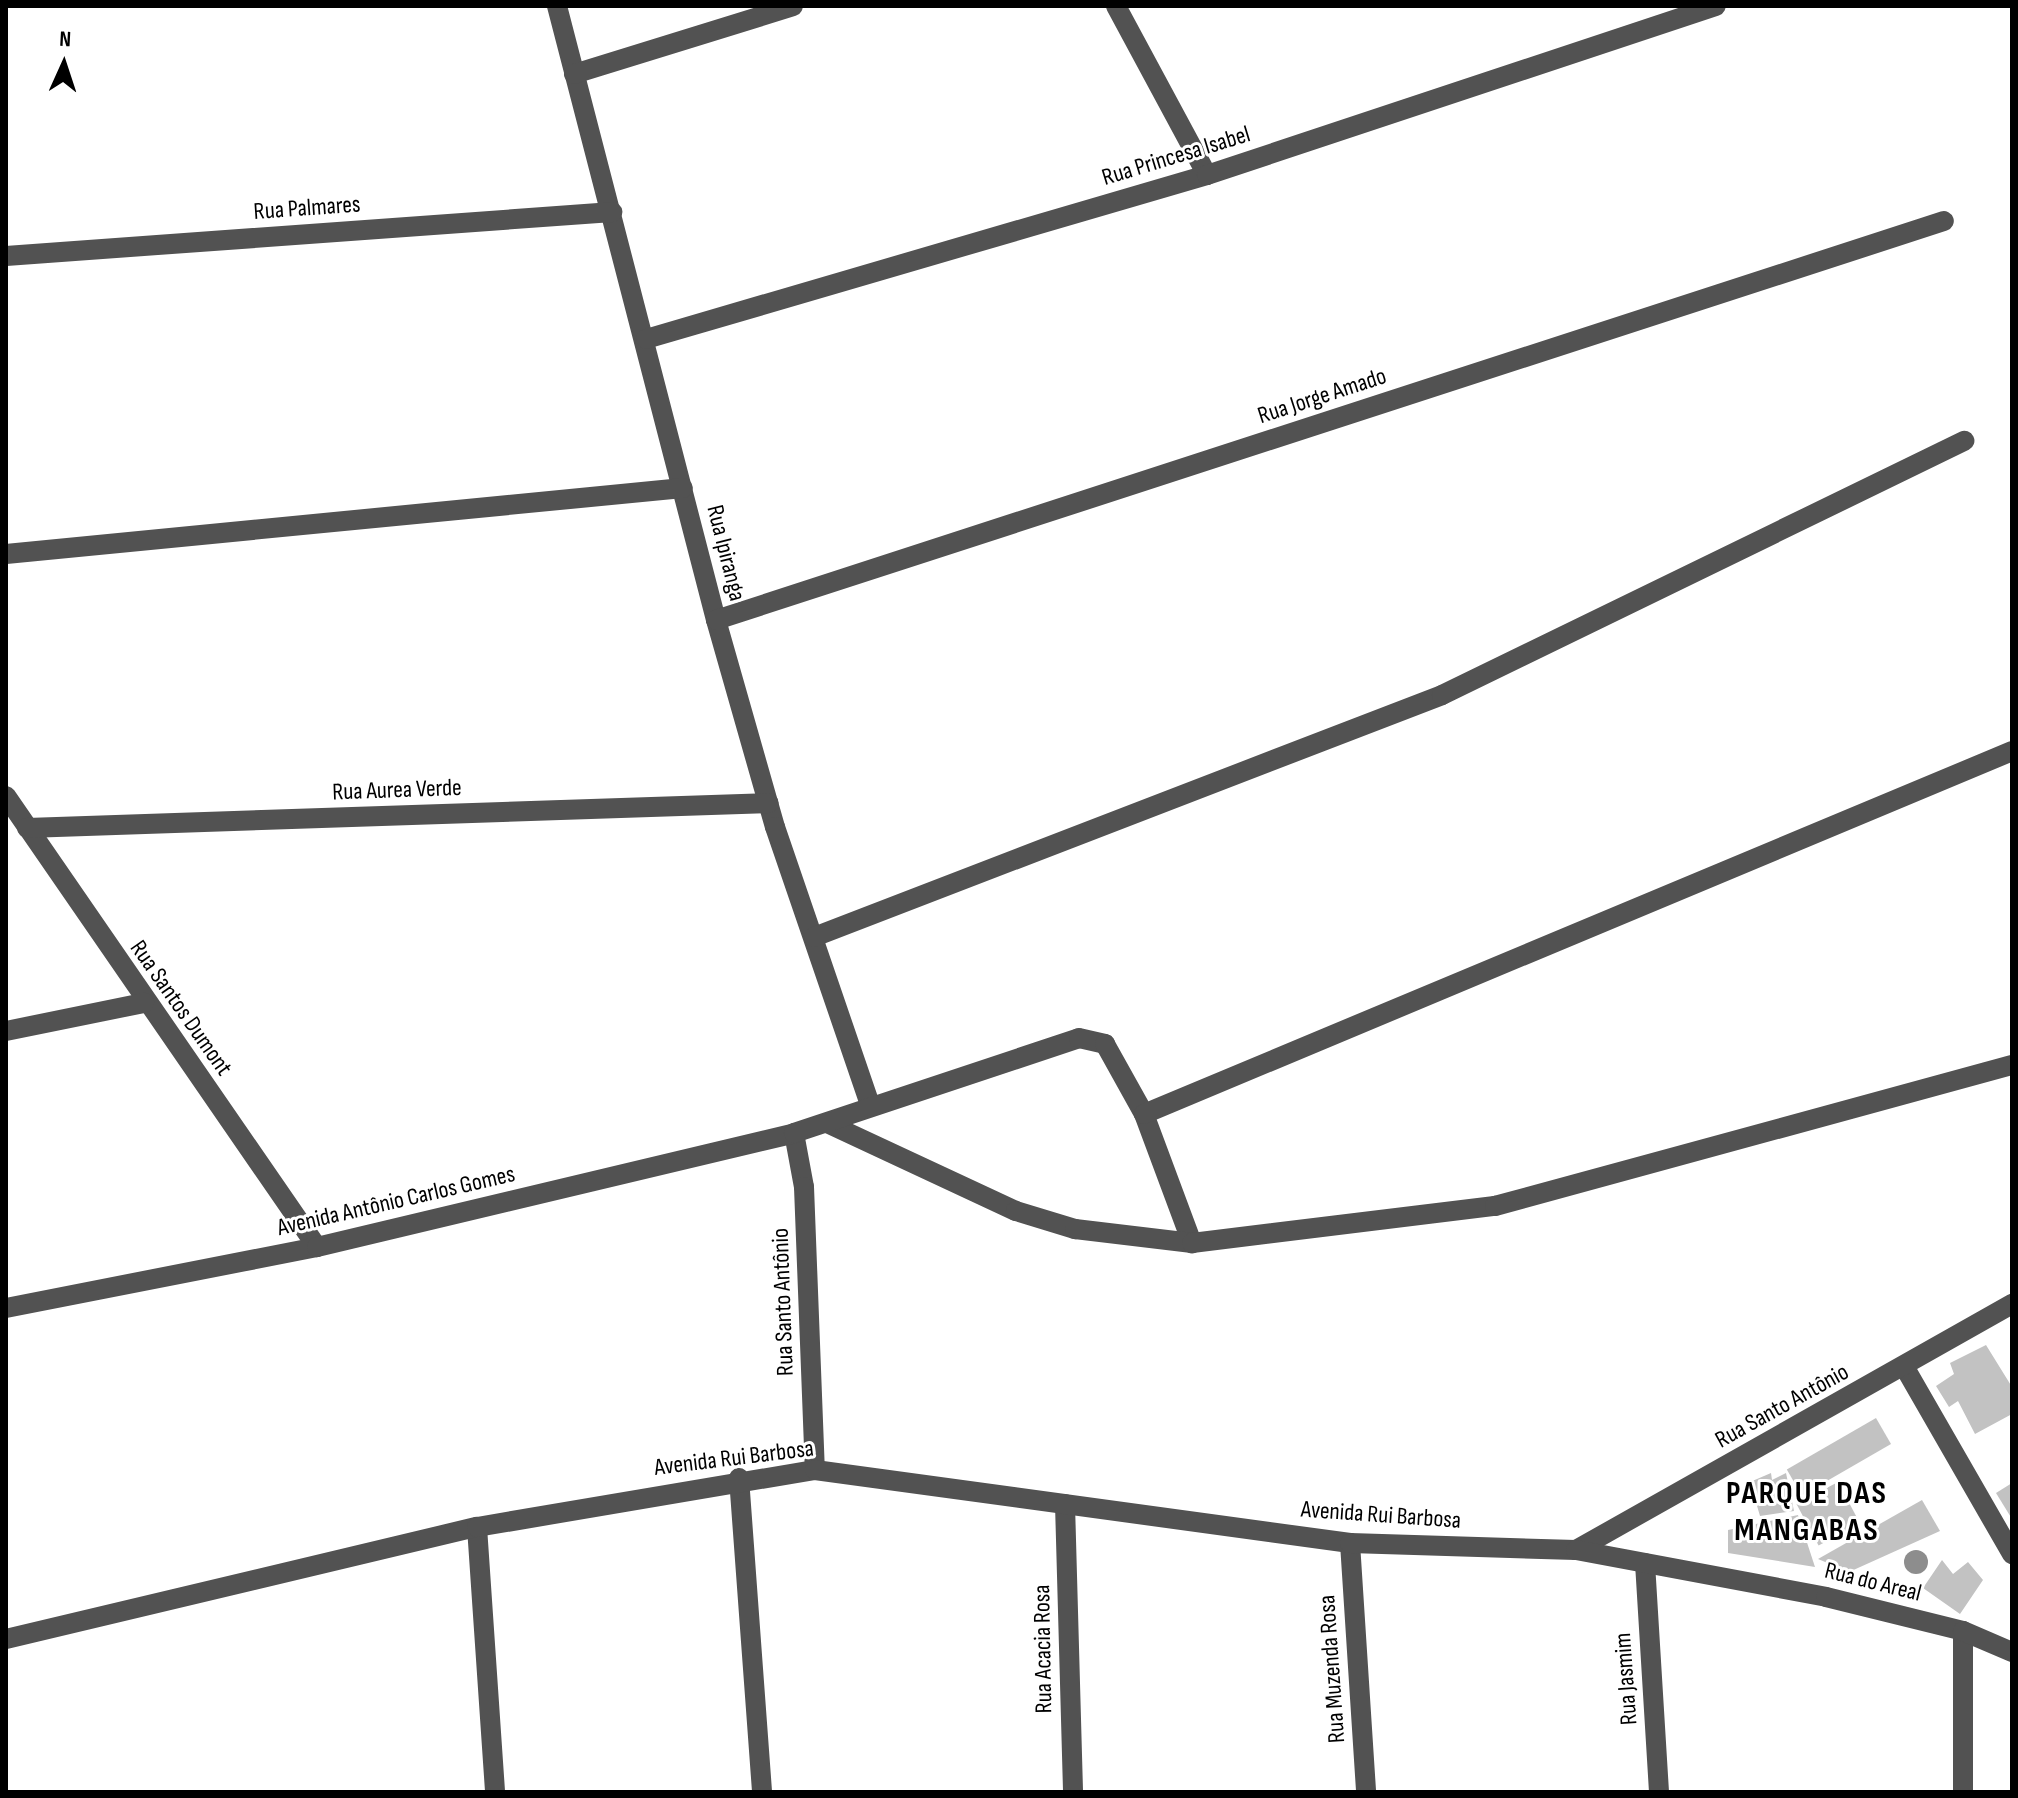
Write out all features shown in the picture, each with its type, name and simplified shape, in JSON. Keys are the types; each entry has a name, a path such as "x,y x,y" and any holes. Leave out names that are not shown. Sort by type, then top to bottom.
{"street":[{"name":"Rua Ipiranga","path":"557,6 646,339 716,620 769,803 870,1105"},
{"path":"574,74 793,6"},
{"path":"1116,6 1207,175"},
{"name":"Rua Princesa Isabel","path":"646,339 1207,175 1716,6"},
{"name":"Rua Palmares","path":"6,256 612,212"},
{"name":"Rua Jorge Amado","path":"716,620 1944,221"},
{"path":"814,937 1442,695 1964,441"},
{"path":"6,554 683,488"},
{"path":"1144,1114 2012,751"},
{"name":"Rua Santos Dumont","path":"6,796 144,1003 317,1247"},
{"name":"Rua Aurea Verde","path":"27,828 769,803"},
{"path":"6,1031 144,1003"},
{"name":"Avenida Antônio Carlos Gomes","path":"6,1308 317,1247 794,1133 870,1105 1088,1037 1105,1044 1144,1114 1192,1243"},
{"path":"827,1123 1016,1211 1075,1229 1192,1243 1509,1203 2012,1065"},
{"name":"Rua Santo Antônio","path":"794,1133 804,1187 815,1470"},
{"name":"Rua Santo Antônio","path":"1576,1550 1905,1368 2012,1304"},
{"path":"1905,1368 2012,1554"},
{"name":"Avenida Rui Barbosa","path":"6,1639 477,1527 739,1478 815,1470 1350,1543 1576,1550"},
{"path":"739,1478 762,1792"},
{"name":"Rua Acacia Rosa","path":"1065,1504 1073,1792"},
{"path":"477,1527 495,1792"},
{"name":"Rua Muzenda Rosa","path":"1350,1543 1366,1792"},
{"name":"Rua do Areal","path":"1576,1550 1963,1631 2012,1652"},
{"name":"Rua Jasmim","path":"1645,1563 1659,1792"},
{"path":"1963,1631 1963,1792"}],"building":[{"path":"1986,1345 2012,1387 2012,1414 1975,1434 1958,1401 1949,1407 1936,1386 1954,1374 1950,1363"},
{"path":"1876,1418 1891,1444 1802,1495 1787,1470"},
{"path":"1771,1473 1772,1480 1786,1473 1794,1511 1760,1516 1750,1482"},
{"path":"1838,1482 1860,1523 1819,1546 1797,1504"},
{"path":"2012,1483 2012,1519 1996,1493"},
{"path":"1922,1500 1940,1531 1849,1572 1818,1559"},
{"path":"1798,1515 1815,1567 1728,1553 1728,1530"},
{"path":"1942,1560 1953,1574 1968,1562 1983,1580 1960,1614 1923,1588"}],"district":[{"name":"PARQUE DAS MANGABAS","path":"1807,1514"}]}
